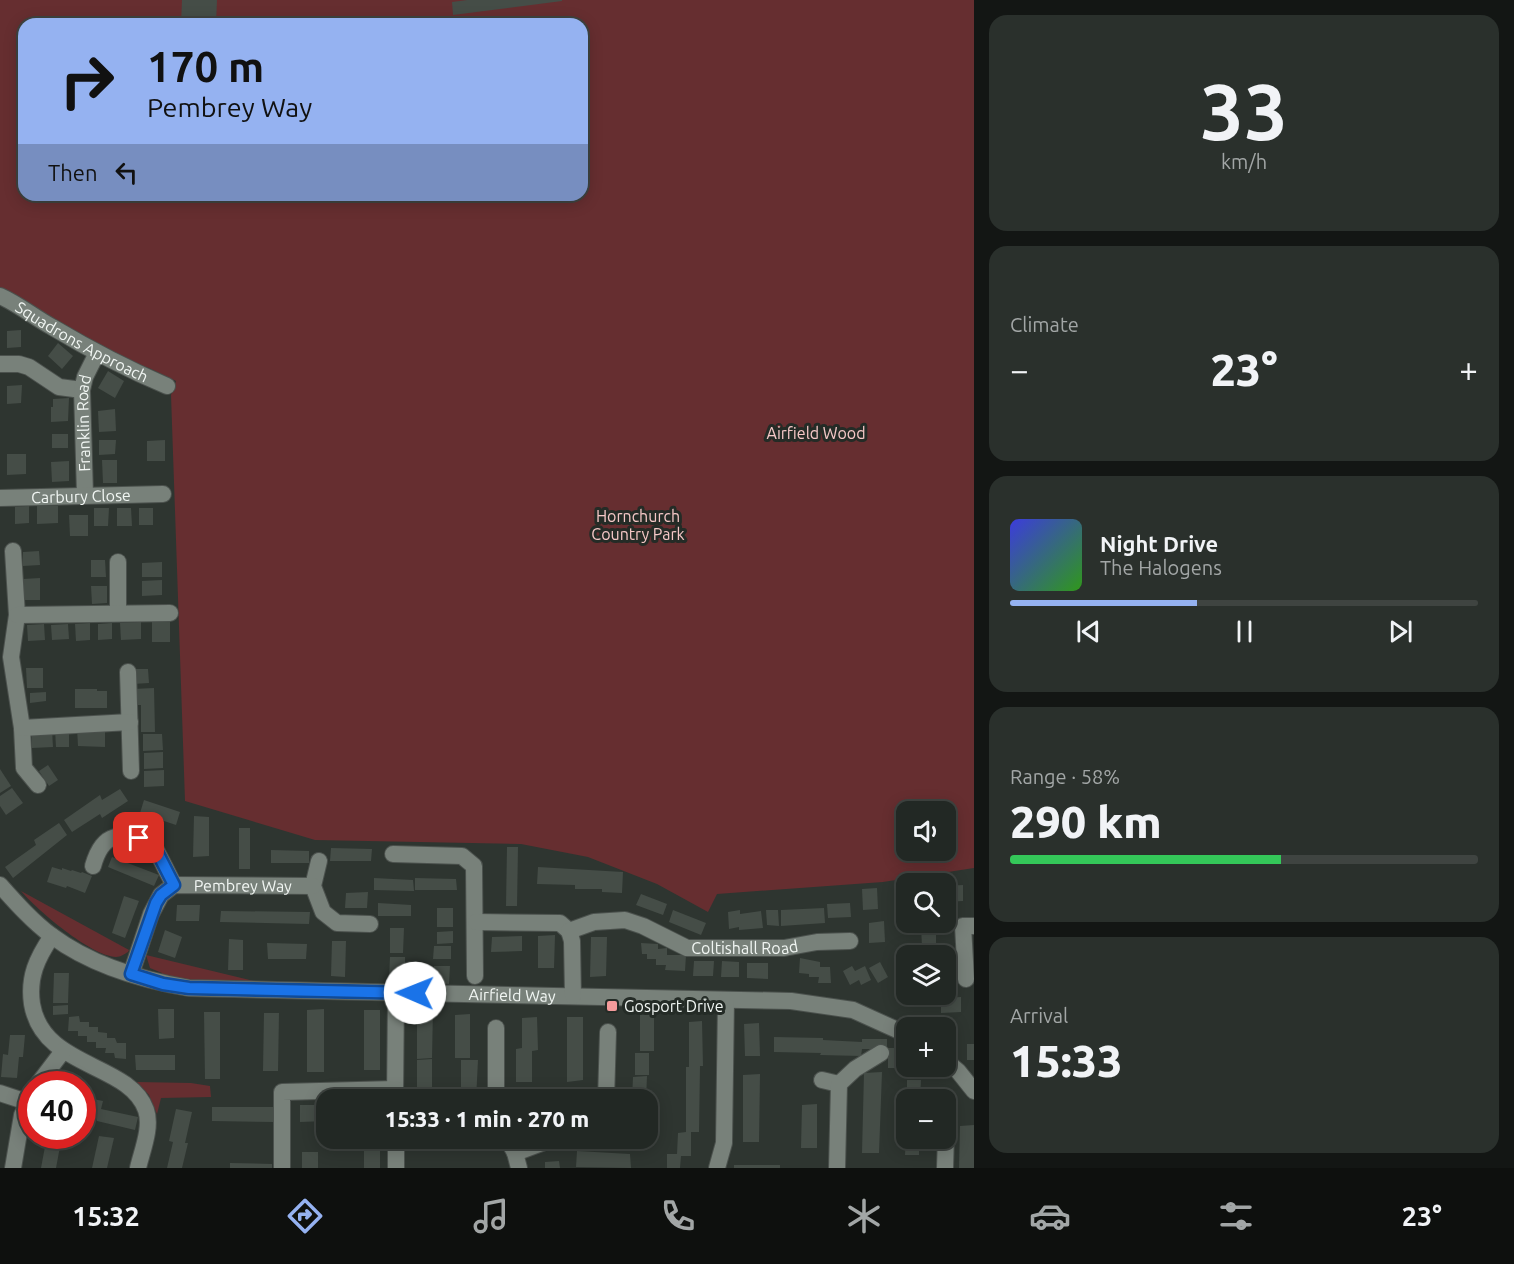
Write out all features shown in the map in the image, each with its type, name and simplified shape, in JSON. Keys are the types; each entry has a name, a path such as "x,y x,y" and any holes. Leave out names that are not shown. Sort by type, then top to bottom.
{"street":[{"name":"Squadrons Approach","path":"0,296 97,353 167,386"},
{"name":"Franklin Road","path":"85,495 82,390 85,377 97,353"},
{"path":"0,364 19,364 29,367 59,387 82,390"},
{"name":"Carbury Close","path":"0,498 163,494"},
{"path":"13,551 17,615 6,657 22,728 24,768 38,785"},
{"path":"118,562 118,613"},
{"path":"17,615 170,613"},
{"path":"128,672 131,771"},
{"path":"22,728 130,722"},
{"name":"Pembrey Way","path":"93,867 104,841 126,834 152,842 174,885"},
{"path":"393,854 462,856 474,867 475,976"},
{"name":"Pembrey Way","path":"319,861 313,886 323,912 336,923 370,924"},
{"name":"Airfield Way","path":"0,885 52,936 81,954 163,984 189,988 791,1001 853,1010 896,1029"},
{"name":"Pembrey Way","path":"131,974 156,903 161,895 174,885 313,886"},
{"name":"Coltishall Road","path":"569,931 594,922 625,920 643,926 687,948 784,948 817,942 850,941"},
{"path":"476,922 560,923 569,931 572,941 573,996"},
{"path":"966,979 963,926 974,926"},
{"path":"52,936 37,960 32,978 33,1011 48,1038 63,1051 129,1088 142,1101 148,1122 138,1168"},
{"path":"395,1089 396,992"},
{"path":"717,1168 724,1143 726,1000"},
{"path":"496,1028 496,1089"},
{"path":"606,1089 608,1032"},
{"path":"48,1071 63,1051"},
{"path":"837,1168 839,1084 855,1069 881,1053"},
{"path":"956,1069 974,1092"},
{"path":"822,1080 839,1084"},
{"path":"282,1168 282,1092 316,1093"},
{"path":"0,1093 18,1097"},
{"path":"14,1168 18,1142"},
{"path":"396,1149 396,1168"},
{"path":"945,1168 946,1149"}],"green space":[{"name":"Hornchurch Country Park","path":"0,0 974,0 974,868 942,873 896,873 896,880 883,882 717,894 708,912 657,884 588,857 521,844 315,840 185,801 171,395 176,381 149,368 119,359 0,292"},
{"path":"21,891 129,950 128,952 116,957 93,949 51,920"},
{"path":"146,955 258,982 205,982 161,977 162,973 150,968"},
{"path":"137,1082 191,1083 210,1086 211,1097 161,1098 157,1114 149,1095"}],"building":[{"path":"182,0 217,0 216,18 181,18"},
{"path":"467,0 562,1 453,15 452,2"},
{"path":"21,330 21,347 7,348 7,331"},
{"path":"58,343 73,356 62,369 48,356"},
{"path":"108,371 124,381 115,398 98,388"},
{"path":"22,385 21,403 7,404 7,386"},
{"path":"69,398 68,421 51,422 53,399"},
{"path":"115,409 116,431 99,432 98,411"},
{"path":"52,434 68,434 68,448 52,448"},
{"path":"99,440 116,440 115,454 99,455"},
{"path":"165,440 165,461 147,461 147,441"},
{"path":"7,454 26,454 26,474 7,475"},
{"path":"102,460 117,460 117,483 103,483"},
{"path":"69,461 69,481 52,482 51,462"},
{"path":"29,506 29,523 15,524 15,507"},
{"path":"37,506 58,506 58,523 37,524"},
{"path":"94,508 109,508 108,526 94,526"},
{"path":"117,508 131,508 132,526 117,526"},
{"path":"139,508 153,508 153,525 139,525"},
{"path":"69,515 88,515 88,536 70,536"},
{"path":"39,551 40,565 23,566 23,552"},
{"path":"91,560 105,560 106,577 91,577"},
{"path":"162,562 162,577 142,577 142,563"},
{"path":"40,578 40,600 19,600 19,592 24,592 23,579"},
{"path":"162,580 162,595 142,596 142,581"},
{"path":"91,586 107,586 107,603 92,604"},
{"path":"141,622 141,639 121,640 120,623"},
{"path":"152,622 170,622 170,642 152,642"},
{"path":"90,623 90,640 76,641 75,624"},
{"path":"112,623 112,639 98,640 98,624"},
{"path":"44,624 45,640 28,641 27,625"},
{"path":"68,624 69,639 52,640 51,625"},
{"path":"26,668 43,668 43,688 27,688"},
{"path":"133,669 148,669 149,683 133,684"},
{"path":"154,688 155,732 141,732 141,705 134,705 133,689"},
{"path":"75,689 107,691 107,708 75,708"},
{"path":"46,692 46,701 30,703 30,693"},
{"path":"105,727 105,747 78,746 77,728"},
{"path":"69,729 69,747 56,747 55,730"},
{"path":"52,730 53,747 32,748 32,731"},
{"path":"143,734 162,734 163,750 143,751"},
{"path":"163,752 163,768 144,769 144,753"},
{"path":"48,765 58,780 49,786 39,771"},
{"path":"0,769 11,786 0,793"},
{"path":"164,770 164,786 144,787 144,771"},
{"path":"12,788 23,803 6,815 0,806 0,796"},
{"path":"120,789 128,801 102,818 100,814 72,832 64,820 100,795 102,800"},
{"path":"144,800 180,812 176,825 140,813"},
{"path":"194,816 209,817 209,856 193,857"},
{"path":"59,823 67,835 13,878 5,867 36,845 34,840"},
{"path":"239,828 250,828 250,869 239,869"},
{"path":"507,847 518,847 517,906 506,906"},
{"path":"331,848 372,849 371,861 330,861"},
{"path":"271,850 309,851 309,863 271,863"},
{"path":"112,857 159,875 154,886 108,867"},
{"path":"52,867 92,876 85,893 47,882"},
{"path":"538,867 623,872 622,893 602,892 602,889 575,889 575,885 537,884"},
{"path":"374,878 413,880 414,891 374,890"},
{"path":"415,878 456,879 457,890 415,890"},
{"path":"956,885 963,885 963,901 956,901"},
{"path":"877,888 878,909 863,910 862,889"},
{"path":"368,892 367,908 345,908 346,893"},
{"path":"641,894 667,904 663,915 636,905"},
{"path":"124,896 139,901 125,938 112,933"},
{"path":"378,903 411,905 411,916 378,916"},
{"path":"850,903 851,917 828,918 827,904"},
{"path":"177,905 200,905 199,921 176,921"},
{"path":"437,908 453,908 453,927 437,927"},
{"path":"824,908 825,923 781,926 781,910"},
{"path":"673,910 706,923 701,935 669,922"},
{"path":"740,910 740,914 761,911 763,928 729,929 728,912"},
{"path":"766,910 778,910 779,926 767,925"},
{"path":"221,911 310,912 309,924 220,922"},
{"path":"884,921 885,942 869,943 869,923"},
{"path":"390,928 404,928 403,953 390,953"},
{"path":"165,930 182,937 175,958 158,952"},
{"path":"453,931 453,943 437,944 437,932"},
{"path":"921,933 936,933 936,945 922,945"},
{"path":"555,935 554,968 538,968 538,936"},
{"path":"522,936 522,951 491,952 492,937"},
{"path":"591,937 607,937 606,976 590,977"},
{"path":"229,939 243,940 243,970 228,970"},
{"path":"332,941 346,941 345,977 331,976"},
{"path":"267,943 307,944 306,959 268,959"},
{"path":"641,943 658,944 658,949 667,948 667,955 686,955 685,971 665,970 666,965 656,965 656,959 647,959 647,954 642,954"},
{"path":"434,946 451,946 451,959 433,959"},
{"path":"390,957 405,957 405,978 389,978"},
{"path":"800,958 820,962 820,967 830,967 831,983 818,983 819,977 809,977 809,974 799,973"},
{"path":"694,961 714,961 713,976 693,976"},
{"path":"722,961 739,962 739,977 721,977"},
{"path":"880,962 888,977 878,983 869,968"},
{"path":"747,963 768,963 768,979 747,978"},
{"path":"434,966 450,966 449,984 433,983"},
{"path":"852,966 855,971 865,966 871,980 861,985 859,980 850,985 843,971"},
{"path":"54,973 69,973 68,1003 53,1003"},
{"path":"956,997 961,997 961,1012 941,1013 941,1005 956,1005"},
{"path":"68,1005 68,1014 53,1015 53,1006"},
{"path":"158,1009 174,1009 174,1038 159,1039"},
{"path":"324,1009 324,1072 307,1072 307,1010"},
{"path":"417,1009 433,1009 432,1058 417,1059"},
{"path":"364,1010 380,1010 380,1070 364,1070"},
{"path":"204,1012 220,1012 220,1079 205,1079"},
{"path":"264,1013 279,1013 278,1071 263,1071"},
{"path":"470,1014 470,1058 455,1058 455,1015"},
{"path":"654,1014 654,1051 640,1051 640,1015"},
{"path":"79,1016 80,1022 89,1022 89,1027 98,1027 98,1032 107,1033 107,1038 115,1038 117,1043 126,1043 126,1059 115,1058 114,1053 105,1053 106,1048 96,1048 96,1042 87,1042 87,1036 78,1036 78,1031 68,1031 69,1017"},
{"path":"537,1017 538,1050 532,1051 532,1082 516,1082 516,1049 522,1048 522,1018"},
{"path":"567,1017 583,1017 583,1080 567,1082"},
{"path":"702,1021 703,1066 700,1066 699,1132 691,1132 691,1156 681,1156 680,1168 667,1168 667,1154 677,1154 678,1133 686,1132 689,1022"},
{"path":"759,1023 760,1056 745,1056 744,1024"},
{"path":"10,1035 25,1035 23,1057 19,1057 17,1078 1,1077 3,1054 8,1055"},
{"path":"774,1037 862,1042 862,1039 887,1039 887,1049 862,1049 861,1056 774,1052"},
{"path":"967,1044 974,1044 974,1060 967,1060"},
{"path":"888,1048 896,1048 896,1068 888,1068"},
{"path":"635,1053 649,1053 649,1075 635,1075"},
{"path":"135,1055 175,1055 175,1070 136,1070"},
{"path":"432,1059 432,1089 417,1089 417,1060"},
{"path":"461,1060 478,1060 477,1089 461,1089"},
{"path":"882,1072 879,1153 862,1153 864,1073"},
{"path":"760,1074 759,1142 743,1142 743,1075"},
{"path":"647,1076 646,1089 632,1089 633,1077"},
{"path":"907,1080 921,1080 921,1089 907,1089"},
{"path":"96,1100 103,1101 101,1109 138,1117 135,1130 97,1121"},
{"path":"817,1104 817,1148 801,1148 802,1105"},
{"path":"300,1105 316,1105 316,1121 300,1122"},
{"path":"212,1107 275,1107 275,1122 212,1121"},
{"path":"176,1109 192,1112 185,1143 188,1143 182,1168 167,1168 173,1142 169,1141"},
{"path":"974,1125 974,1168 959,1168 960,1126"},
{"path":"99,1136 114,1138 107,1168 92,1168"},
{"path":"45,1149 60,1149 56,1168 41,1168"},
{"path":"364,1149 380,1149 380,1168 364,1168"},
{"path":"905,1149 919,1149 919,1155 905,1155"},
{"path":"577,1151 630,1154 631,1168 576,1167"},
{"path":"302,1152 318,1152 318,1168 302,1168"},
{"path":"559,1161 560,1168 545,1168 545,1162"},
{"path":"230,1163 272,1164 272,1168 230,1168"},
{"path":"734,1165 780,1165 780,1168 734,1168"}],"place":[{"name":"Gosport Drive","path":"612,1006"}],"route":[{"path":"139,838 152,842 174,885 161,895 156,903 131,974 163,984 189,988 415,993"}],"park label":[{"name":"Airfield Wood","path":"816,433"}]}
